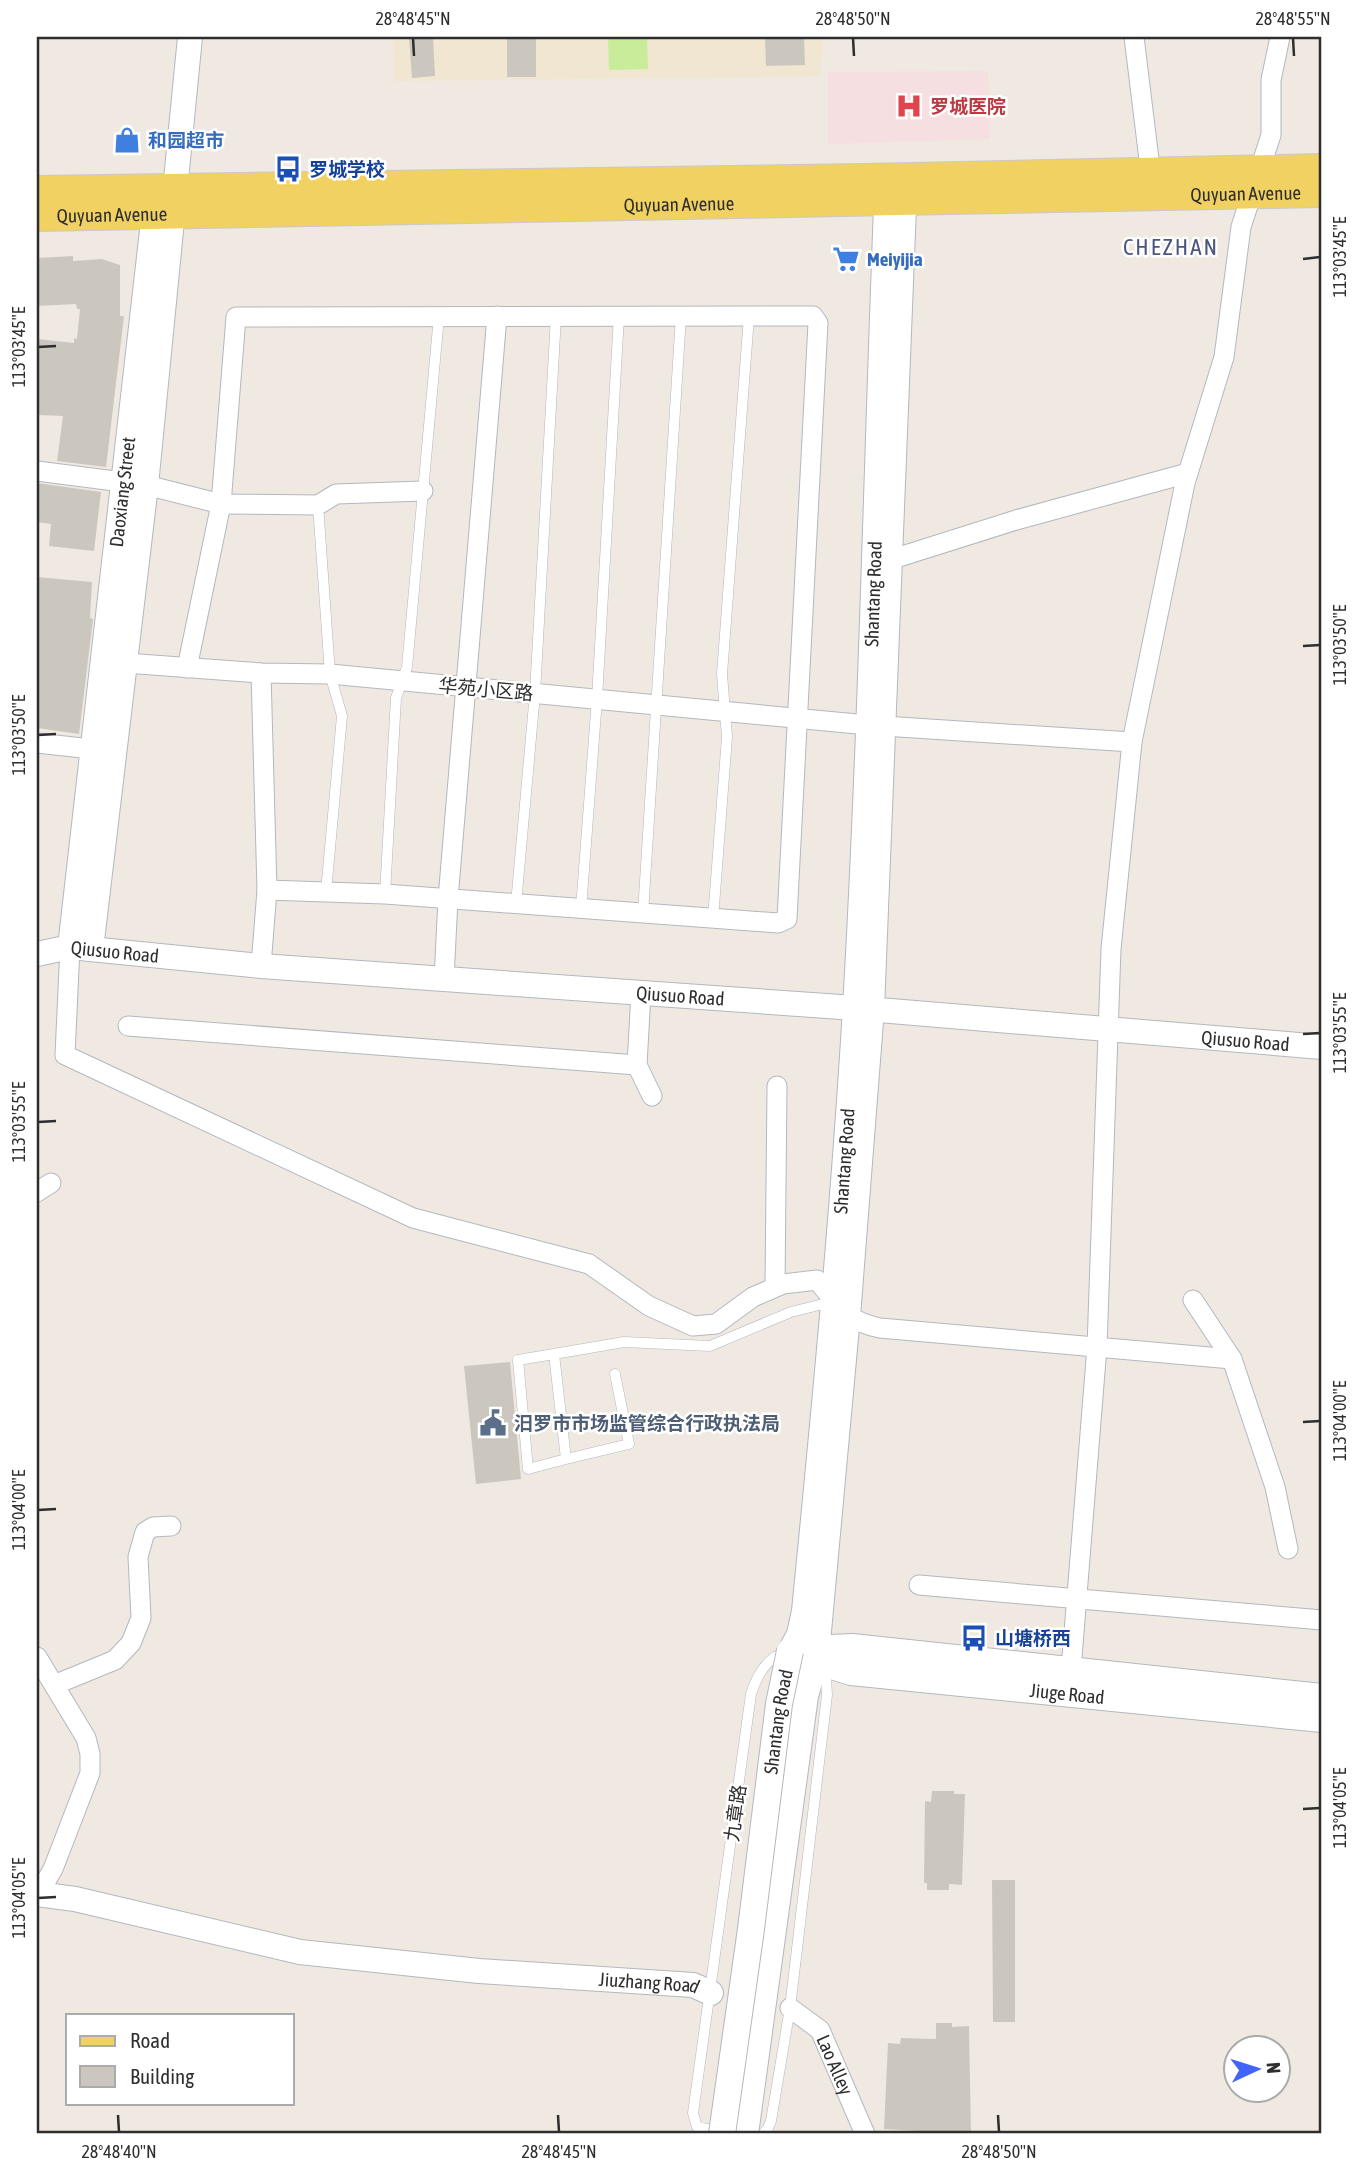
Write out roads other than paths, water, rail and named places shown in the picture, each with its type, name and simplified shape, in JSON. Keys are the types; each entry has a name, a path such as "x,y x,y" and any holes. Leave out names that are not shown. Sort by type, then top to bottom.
{"main road":[{"name":"Quyuan Avenue","path":"1254,182 1322,169"},
{"name":"Quyuan Avenue","path":"37,216 165,202 1254,182 1322,192"},
{"name":"Quyuan Avenue","path":"37,191 165,202"},
{"name":"Shantang Road","path":"722,2134 779,1704 790,1651"},
{"name":"Shantang Road","path":"746,2134 805,1696 817,1653"},
{"name":"Jiuge Road","path":"817,1653 832,1666 851,1672 1070,1682 1321,1708"}],"street":[{"name":"Daoxiang Street","path":"80,948 92,749 114,662 135,484 165,202 175,37"},
{"path":"165,202 190,37"},
{"path":"1134,37 1152,184"},
{"path":"1070,1682 1097,1347 1111,949 1132,742 1188,473 1224,357 1241,227 1254,182 1268,148 1272,127 1271,80 1280,37"},
{"name":"Shantang Road","path":"817,1653 863,1009 896,189"},
{"path":"444,979 448,899 497,316"},
{"path":"187,668 221,504 236,317 813,316 818,323 787,919 778,923 385,894 267,890"},
{"path":"37,471 135,484 221,504 318,505 336,494 423,491"},
{"path":"882,562 1016,520 1188,473"},
{"path":"114,662 65,1055 413,1218 589,1264 649,1306 693,1326 716,1324 753,1297 783,1284 817,1280 859,1324 880,1328 1232,1359"},
{"name":"华苑小区路","path":"114,662 261,673 330,674 876,725 1132,742"},
{"path":"261,673 267,890 261,966"},
{"path":"37,743 92,749"},
{"name":"Qiusuo Road","path":"37,954 80,948 261,966 863,1009 1322,1047"},
{"path":"641,993 637,1065 652,1096"},
{"path":"128,1026 637,1065"},
{"path":"775,1287 777,1086"},
{"path":"1193,1300 1232,1359 1275,1487 1288,1549"},
{"name":"Shantang Road","path":"790,1651 799,1633 804,1611 841,1308"},
{"path":"54,1685 115,1660 131,1643 141,1618 138,1557 145,1532 153,1527 170,1526"},
{"path":"919,1585 1322,1619"},
{"name":"Jiuge Road","path":"790,1651 817,1653"},
{"path":"37,1657 86,1738 90,1754 90,1773 53,1869 37,1895"},
{"path":"1321,1708 1322,1691"},
{"name":"Jiuzhang Road","path":"37,1895 75,1899 300,1952 479,1971 693,1984 711,1993"},
{"name":"Jiuzhang Road","path":"37,1906 76,1911 302,1962 691,1998 711,1993"},
{"name":"Lao Alley","path":"790,2008 820,2030 865,2134"}],"lane":[{"path":"385,894 396,698 407,667 439,316"},
{"path":"516,904 535,693 556,316"},
{"path":"581,909 597,699 619,316"},
{"path":"643,913 681,316"},
{"path":"713,919 727,737 722,674 749,316"},
{"path":"318,505 330,674 342,716 326,892"},
{"path":"615,1374 629,1444 528,1469 518,1360 624,1342 710,1346 791,1312 841,1308"},
{"path":"554,1354 566,1459"},
{"name":"九章路","path":"739,2134 704,2130 694,2121 693,2113 751,1693 756,1678 765,1666 777,1654 790,1651"},
{"path":"763,2134 771,2121 790,2008 827,1695 827,1678 817,1653"}],"place":[{"name":"罗城医院","path":"909,106"},
{"name":"和园超市","path":"127,140"},
{"name":"罗城学校","path":"288,169"},
{"name":"Meiyijia","path":"846,259"},
{"name":"汨罗市市场监管综合行政执法局","path":"493,1423"},
{"name":"山塘桥西","path":"974,1638"}],"district":[{"name":"CHEZHAN","path":"1171,247"}]}
